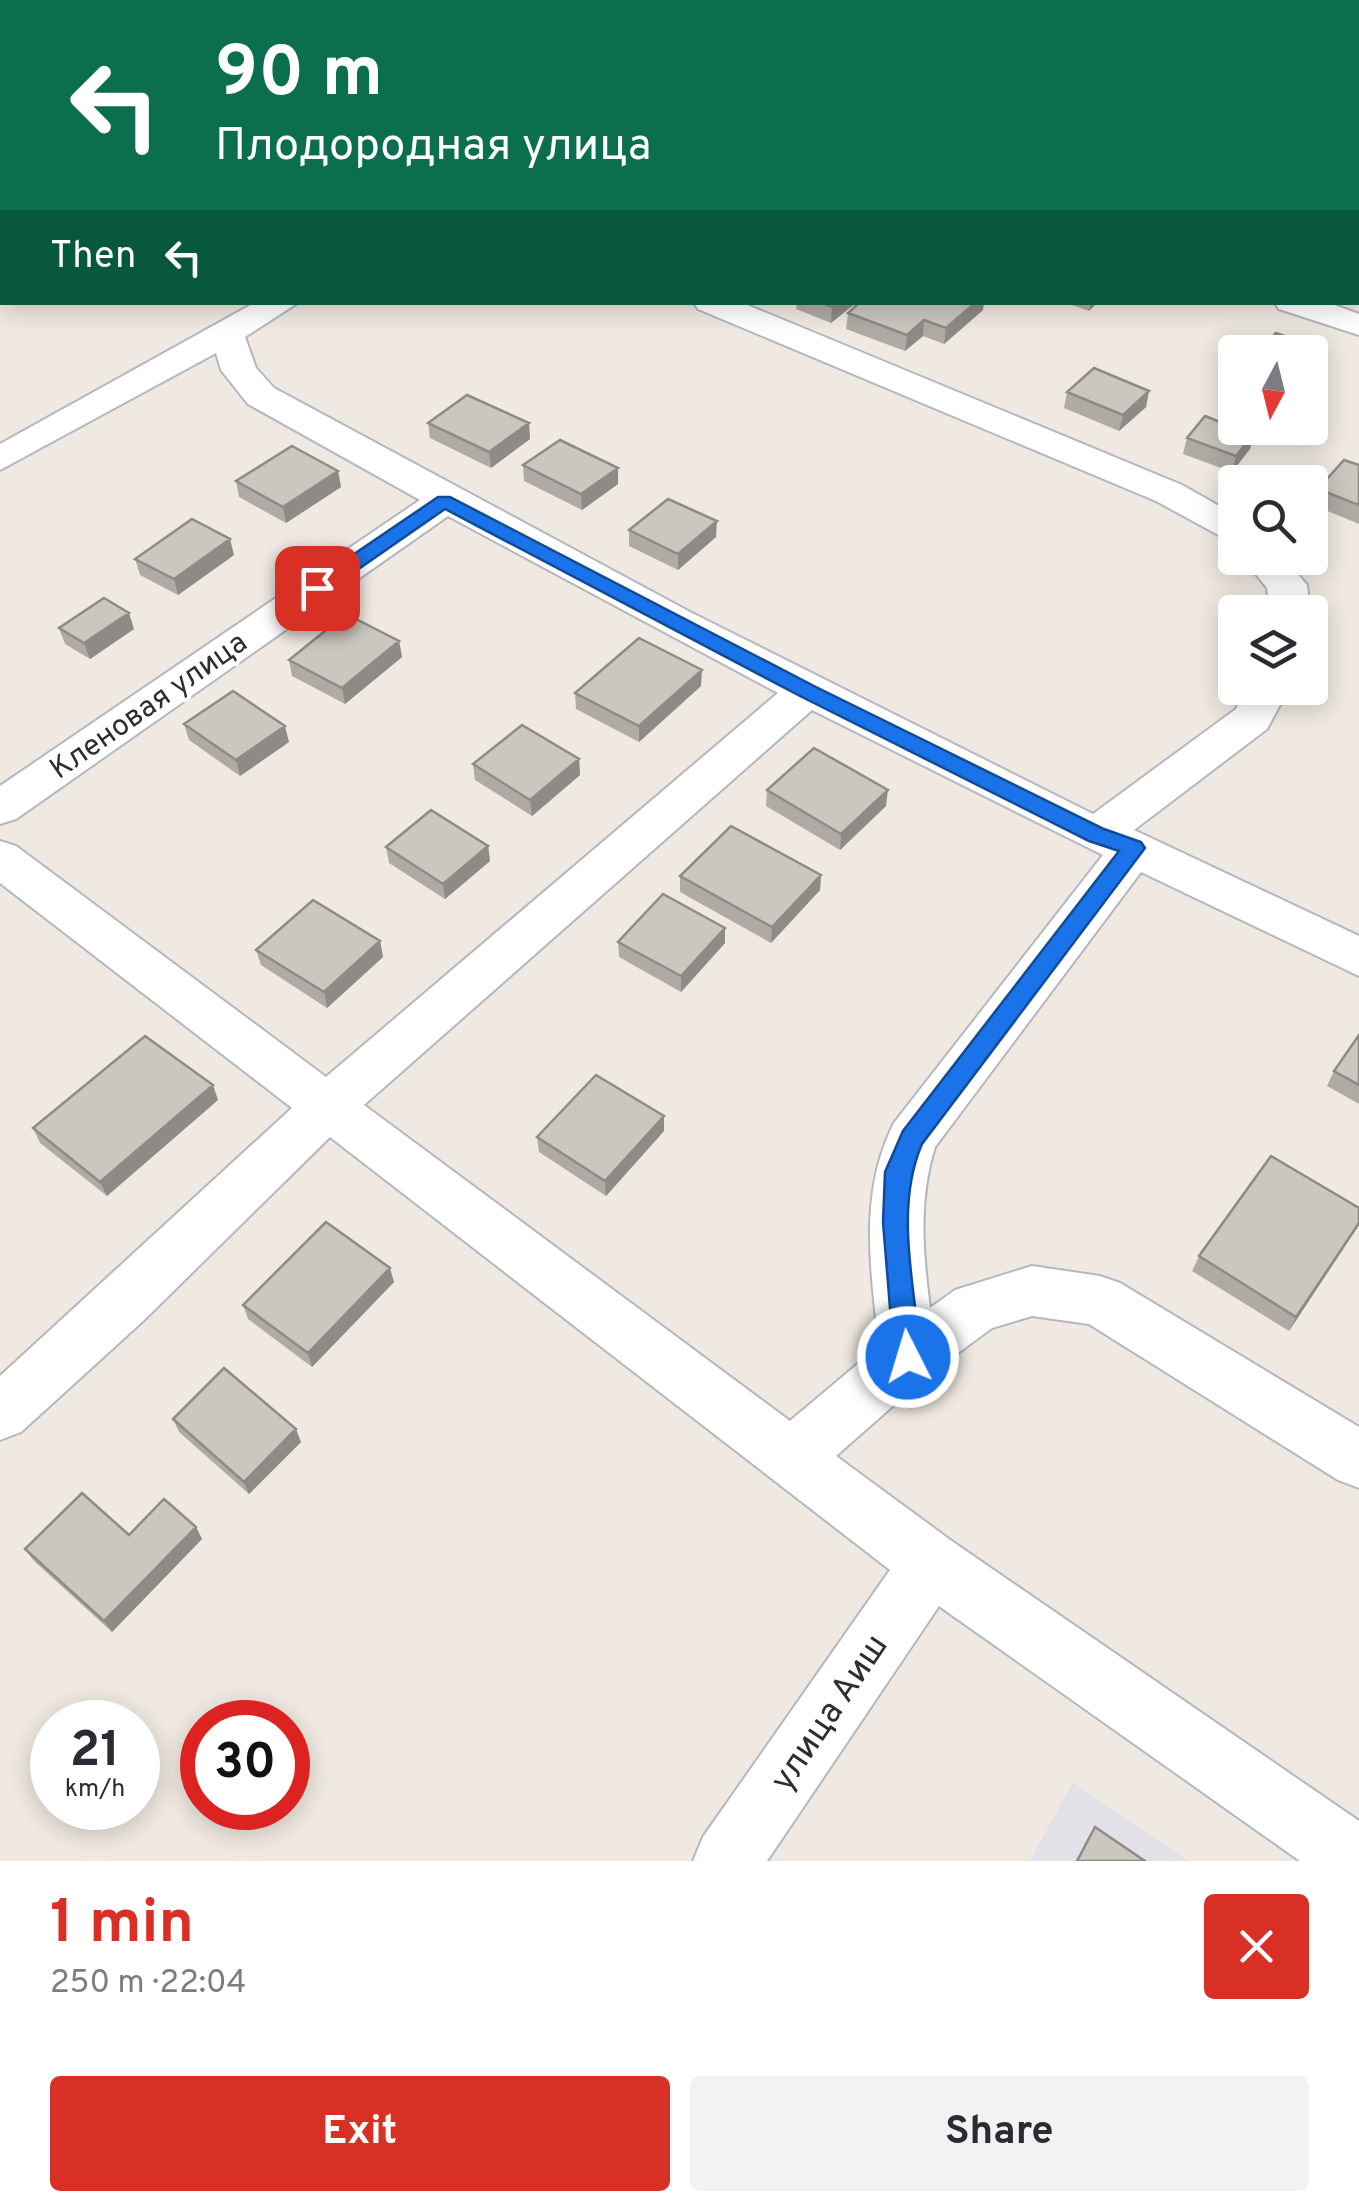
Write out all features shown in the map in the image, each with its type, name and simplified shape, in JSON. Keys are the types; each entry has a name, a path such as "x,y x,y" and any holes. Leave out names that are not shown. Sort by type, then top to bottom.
{"street":[{"path":"0,459 276,305"},
{"path":"717,305 1169,493 1218,522"},
{"path":"1300,305 1359,325"},
{"path":"226,332 239,370 261,396 444,501 807,691 1359,958"},
{"name":"Кленовая улица","path":"0,808 444,501"},
{"path":"0,1413 124,1303 329,1105 807,691"},
{"path":"908,1357 896,1222 897,1172 912,1138 1115,841 1252,718 1259,705"},
{"path":"0,858 793,1456 930,1564 1358,1861"},
{"path":"793,1456 908,1357 975,1308 1032,1291 1100,1300 1359,1460"},
{"name":"улица Аиш","path":"726,1861 930,1564"}],"shaded area":[{"path":"1073,1782 1188,1861 1030,1861"}],"building":[{"path":"857,305 973,305 946,328 924,320 907,335 848,313"},
{"path":"1094,368 1149,391 1123,415 1067,392"},
{"path":"467,395 529,423 489,452 428,423"},
{"path":"1205,416 1218,421 1218,445 1245,445 1236,456 1187,438"},
{"path":"560,440 618,468 581,494 523,465"},
{"path":"292,446 338,471 283,507 236,481"},
{"path":"1344,460 1359,465 1359,505 1328,493 1328,478"},
{"path":"668,499 717,521 678,554 629,530"},
{"path":"192,519 230,539 174,579 135,559"},
{"path":"104,598 129,613 84,643 59,628"},
{"path":"346,614 399,641 342,688 289,660"},
{"path":"639,638 702,670 639,726 575,693"},
{"path":"233,691 285,726 236,760 184,724"},
{"path":"522,725 579,759 530,800 473,764"},
{"path":"814,748 888,790 841,834 767,790"},
{"path":"431,810 488,846 443,884 386,847"},
{"path":"731,826 821,875 772,927 680,876"},
{"path":"663,894 725,928 681,976 618,942"},
{"path":"313,900 380,941 324,992 256,950"},
{"path":"1359,1035 1359,1085 1334,1071"},
{"path":"145,1036 213,1085 100,1182 33,1128"},
{"path":"596,1075 664,1116 605,1181 537,1137"},
{"path":"1271,1156 1359,1208 1359,1223 1296,1317 1199,1256"},
{"path":"326,1222 390,1268 308,1353 243,1305"},
{"path":"224,1368 296,1429 244,1482 173,1419"},
{"path":"82,1493 129,1535 164,1499 196,1527 104,1621 25,1549"},
{"path":"1095,1827 1145,1861 1077,1861"}],"route":[{"path":"317,588 444,501 807,691 1096,835 1134,848 912,1138 897,1172 896,1222 908,1357"}]}
